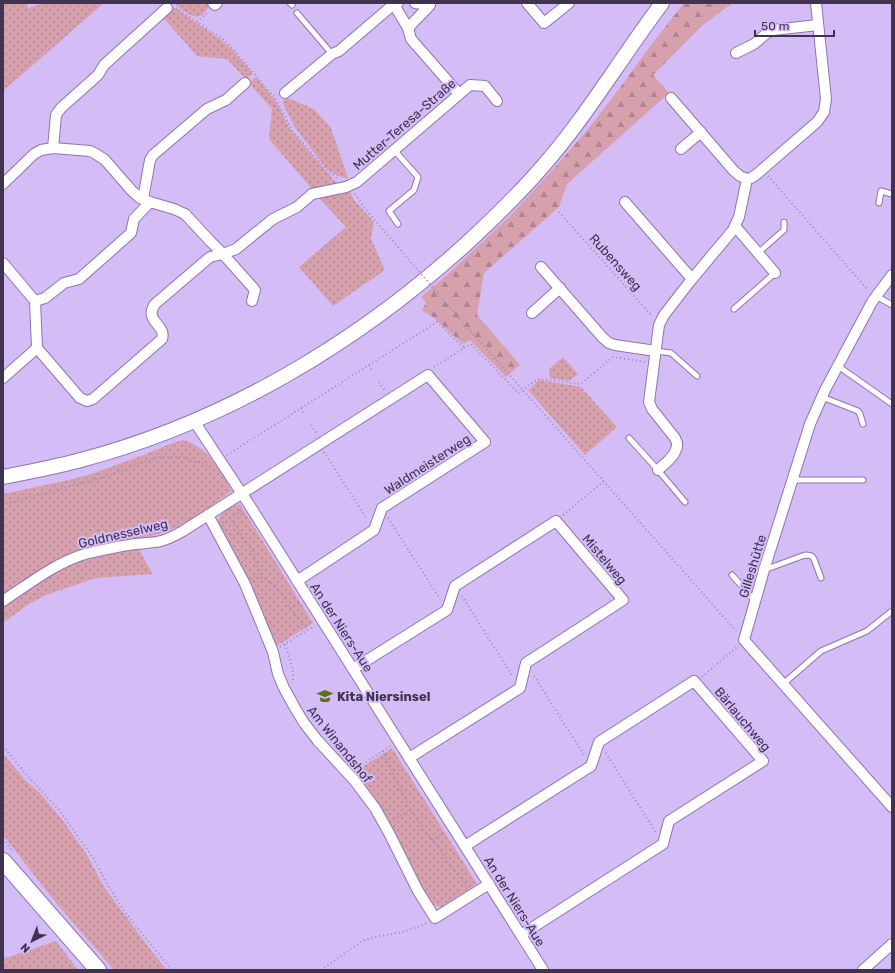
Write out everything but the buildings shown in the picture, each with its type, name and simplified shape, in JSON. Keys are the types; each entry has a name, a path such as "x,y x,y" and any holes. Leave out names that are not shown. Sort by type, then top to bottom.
{"main road":[{"path":"3,477 69,463 101,454 134,444 194,421 251,395 282,378 315,358 399,301 457,252 507,205 533,178 580,120 662,3"},
{"path":"3,468 25,473"},
{"path":"3,861 98,970"}],"street":[{"path":"285,93 332,54 339,51 395,3 408,28 411,39 459,94"},
{"path":"415,3 431,4"},
{"path":"527,3 544,23 569,3"},
{"path":"671,98 740,176 747,179 751,178 817,122 824,112 826,99 816,3"},
{"path":"408,28 431,4"},
{"path":"53,148 56,115 61,108 98,75 104,65 170,7"},
{"path":"736,53 754,44 773,30 818,25"},
{"path":"35,301 45,298 64,283 79,278 131,232 134,219 146,201 150,160 153,155 207,108 226,100 245,83"},
{"name":"Mutter-Teresa-Straße","path":"37,348 80,398 87,401 95,398 162,339 162,332 154,321 151,310 155,304 210,257 236,249 273,219 298,207 312,194 353,184 470,84 485,86 497,101"},
{"path":"682,149 700,132"},
{"path":"3,184 34,154 41,150 53,148 87,151 96,154 108,163 134,193 146,201 174,209 185,214 255,290 252,301"},
{"path":"658,470 672,457 676,451 677,445 675,438 650,408 649,400 659,325 664,314 731,234 739,217 747,179"},
{"path":"625,202 692,279"},
{"path":"735,226 775,273"},
{"path":"3,263 35,301 37,348 3,378"},
{"path":"541,267 608,343 656,351"},
{"name":"Gilleshütte","path":"744,640 764,570 810,424 822,397 876,296 892,275"},
{"path":"532,313 560,288"},
{"path":"208,515 428,375"},
{"name":"Waldmeisterweg","path":"374,530 382,508 485,442 428,375"},
{"name":"An der Niers-Aue","path":"194,421 242,493 543,970"},
{"name":"Am Winandshof","path":"208,515 245,584 273,652 278,674 295,708 318,741 354,780 375,808 418,891 435,918"},
{"name":"Goldnesselweg","path":"3,601 36,578 67,561 108,549 160,541 183,531 208,515"},
{"path":"353,669 447,610 455,586 556,521"},
{"name":"Mistelweg","path":"526,663 623,600 556,521"},
{"path":"297,581 374,530"},
{"path":"744,640 892,807"},
{"path":"409,758 520,688 526,663"},
{"path":"464,846 591,766 600,742 694,681"},
{"name":"Bärlauchweg","path":"663,844 669,821 763,761 694,681"},
{"path":"521,935 663,844"},
{"path":"435,918 489,884"},
{"path":"863,970 892,944"}],"lane":[{"path":"297,13 332,54"},
{"path":"394,150 418,177 414,190 389,212 398,224"},
{"path":"879,204 881,191 892,194"},
{"path":"758,253 784,230 784,222"},
{"path":"734,308 775,273"},
{"path":"876,296 892,305"},
{"path":"656,351 671,353 697,376"},
{"path":"838,366 892,404"},
{"path":"822,397 858,411 863,424"},
{"path":"628,438 685,502"},
{"path":"793,480 863,480"},
{"path":"764,570 808,555 812,556 814,559 821,578"},
{"path":"732,575 755,601"},
{"path":"783,684 821,651 867,631 892,611"}],"path":[{"path":"197,22 215,4"},
{"path":"170,7 197,22 223,39 233,48 278,100 292,130 329,173 342,181 354,193 366,210 398,247 744,640 700,679 694,681"},
{"path":"762,169 868,289 876,296"},
{"name":"Rubensweg","path":"559,212 659,325"},
{"path":"220,460 437,322 464,348"},
{"path":"428,375 429,370 471,344 518,393 540,379 581,384 613,357 654,364"},
{"path":"368,365 372,371"},
{"path":"300,408 304,414"},
{"path":"320,444 374,530"},
{"path":"3,505 104,477 158,457 182,457 206,464 217,471"},
{"path":"556,521 604,481"},
{"path":"215,528 250,506"},
{"path":"382,508 447,610"},
{"path":"230,518 252,552 260,576 276,586 293,612 308,630"},
{"path":"455,586 520,688"},
{"path":"273,652 323,621"},
{"path":"284,688 293,682 293,670 285,644"},
{"path":"526,663 591,766"},
{"path":"348,774 398,741"},
{"path":"600,742 663,844"},
{"path":"3,746 25,774 60,811 94,859 107,884 127,915 172,970"},
{"path":"383,751 410,810 473,894"},
{"path":"384,825 410,810"},
{"path":"432,840 453,827"},
{"path":"322,970 362,941 403,932 420,926 435,918"}],"green space":[{"path":"3,3 27,3 28,8 43,3 104,3 3,91"},
{"path":"174,3 209,3 204,13 196,17 186,13"},
{"path":"684,3 732,3 702,26 653,75 669,93 567,184 559,207 484,273 477,315 520,365 506,377 470,340 463,344 434,318 422,310 426,303 421,297 446,276 510,216 556,166 589,128"},
{"path":"172,6 230,47 253,73 246,79 227,59 197,56 161,15"},
{"path":"256,77 276,101 290,129 338,185 313,190 269,139 272,109 249,83"},
{"path":"287,98 314,109 331,128 348,178 335,175 325,167 294,126 282,102"},
{"path":"350,191 354,200 374,222 371,239 385,270 333,306 299,267 346,227 319,198"},
{"path":"563,357 578,374 569,381 550,378 549,369"},
{"path":"539,380 581,387 617,427 585,455 528,390"},
{"path":"183,440 200,448 212,460 218,467 232,491 195,517 162,533 140,539 94,546 60,558 3,598 3,494 88,475"},
{"path":"240,504 313,623 275,647 217,522 226,510"},
{"path":"138,546 153,574 96,578 46,595 29,604 3,623 3,604 77,560"},
{"path":"392,748 477,884 441,907 429,903 353,773"},
{"path":"3,753 25,780 40,793 64,822 87,855 104,887 167,970 114,970 52,898 3,835"},
{"path":"56,941 78,970 3,970 3,959"}],"place":[{"name":"Kita Niersinsel","path":"325,696"}]}
